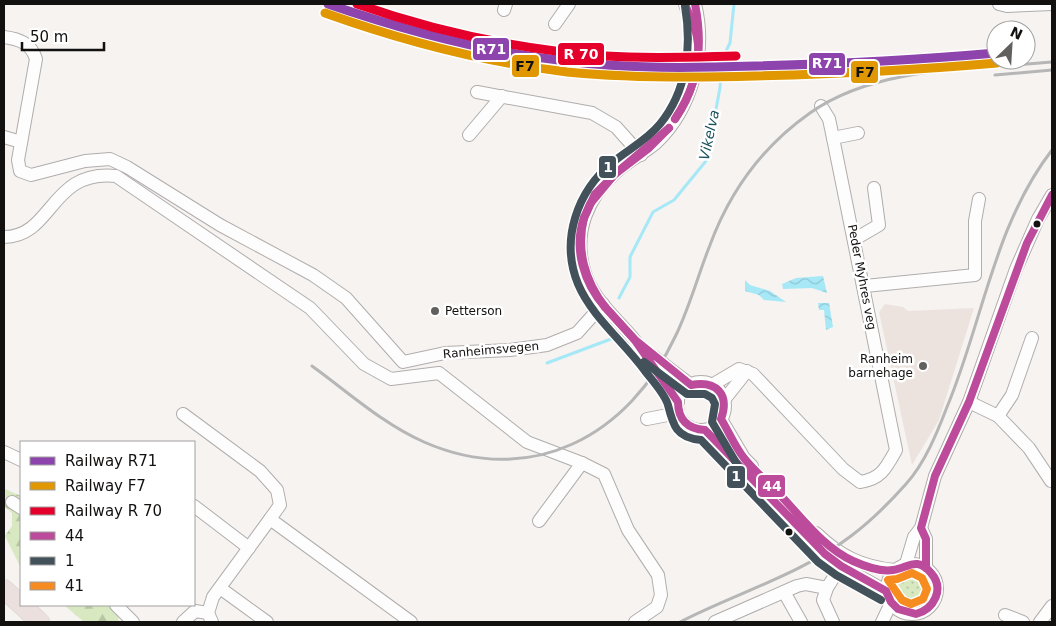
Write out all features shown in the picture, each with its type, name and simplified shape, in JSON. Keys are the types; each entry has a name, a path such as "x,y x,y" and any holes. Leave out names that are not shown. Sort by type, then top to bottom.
{"highway":[{"path":"4,589 20,604"},
{"path":"23,606 40,622"}],"street":[{"path":"555,24 570,4"},
{"path":"685,4 698,42"},
{"path":"691,385 661,364 632,338 604,306 590,286 584,270 580,239 585,214 597,192 617,170 657,142 683,108 694,77 698,42 698,15 695,4"},
{"path":"999,4 1006,6 1052,4"},
{"path":"4,37 26,43 33,49 36,59 21,142 4,136"},
{"path":"476,92 592,112 616,126 641,155"},
{"path":"469,135 502,96"},
{"name":"Peder Myhres veg","path":"747,371 843,469 860,482 873,480 887,468 896,450 829,118 821,106"},
{"path":"833,138 858,134"},
{"name":"Ranheimsvegen","path":"21,142 18,160 20,171 31,175 85,161 110,159 127,167 220,225 313,275 346,298 400,353 403,362 445,353 510,350 547,345 577,333 604,306"},
{"path":"4,237 14,237 34,227 64,190 75,182 102,174 116,176 310,308 364,364 391,379 438,373 527,442 582,463 604,474 628,530 658,575 661,595 657,607 646,618 634,622"},
{"path":"855,240 879,225 874,188"},
{"path":"882,622 888,597 888,580 900,567 914,537 921,528 935,476 969,402 1027,243 1052,195"},
{"path":"864,286 975,275 975,221 979,199"},
{"path":"632,338 678,407 688,426 705,430 825,554 888,597 903,618 927,610 936,599 937,592 935,578 926,568 917,564 900,567 860,564 834,549 744,458 722,419"},
{"path":"998,416 1012,395 1032,338"},
{"path":"712,385 739,369 747,371 724,400"},
{"path":"678,407 682,392 691,385 701,382 712,385 720,391 724,400 725,410 722,419 714,426 705,430"},
{"path":"969,402 998,416 1029,448 1051,481"},
{"path":"647,419 678,407"},
{"path":"183,414 260,471 277,490 280,505 209,605 210,617 195,611 183,622"},
{"path":"4,452 20,460"},
{"path":"539,521 582,463"},
{"path":"195,507 249,548"},
{"path":"270,519 411,622"},
{"path":"921,528 926,539 926,568"},
{"path":"833,622 823,600 827,588 841,566"},
{"path":"715,622 806,584 827,588"},
{"path":"220,588 267,622"},
{"path":"784,592 801,622"},
{"path":"117,606 133,622"},
{"path":"1040,622 1052,606"},
{"path":"1005,616 1023,622"}],"shaded area":[{"name":"Ranheim barnehage","path":"885,304 903,307 908,311 974,308 939,420 912,465 879,312"}],"green space":[{"path":"5,489 20,496 20,566 5,536 12,526 12,513 4,506"},
{"path":"912,570 925,576 931,589 925,602 912,608 899,602 893,589 899,576"},
{"path":"65,606 116,606 119,622 84,622"}],"water":[{"path":"823,276 827,293 812,288 783,289 782,284 796,278"},
{"path":"745,280 750,285 770,291 786,302 764,300 759,295 745,291"},
{"path":"818,303 829,303 833,327 826,330 824,310 819,310"}],"waterway":[{"name":"Vikelva","path":"619,298 630,277 630,257 653,212 674,200 706,161 720,88 722,59 730,43 734,4"},
{"name":"Vikelva","path":"547,363 611,339"}],"railway":[{"path":"312,366 366,407 409,435 464,455 502,459 538,455 572,444 604,426 632,401 656,371 681,324 710,245 727,206 763,155 793,126 810,113 836,98 865,86 895,78 927,72 1052,62"},
{"path":"995,75 1052,70"},
{"path":"680,622 789,573 831,550 873,518 913,476 930,447 947,407 991,274 1016,210 1032,179 1052,150"}],"rail line":[{"name":"R71","path":"328,4 416,32 475,46 535,57 590,64 637,67 785,65 906,60 986,54"},
{"name":"F7","path":"325,13 384,33 444,49 536,68 590,74 731,77 936,68 986,64"}],"transit line":[{"path":"357,4 449,31 543,49 622,57 736,56"},
{"name":"44","path":"675,119 690,91 698,59 696,33 685,4"},
{"name":"44","path":"675,119 689,92 697,64 699,34 695,4"},
{"name":"1","path":"685,6 688,37 685,68 682,83 669,111 655,130 600,174 581,202 575,217 571,250 578,284 591,307 637,360 661,392 677,429 686,436 701,440 818,562 836,575 881,600"},
{"name":"44","path":"615,174 669,128"},
{"name":"44","path":"615,174 649,148 669,128"},
{"name":"44","path":"584,218 595,194 615,174"},
{"name":"44","path":"584,218 590,204 615,174"},
{"name":"44","path":"926,568 926,539 921,528 935,476 969,402 1027,243 1052,195"},
{"name":"44","path":"584,218 581,242 584,265 592,287 605,307"},
{"name":"44","path":"584,218 580,241 582,265 591,288 605,307"},
{"name":"44","path":"605,307 634,339"},
{"name":"44","path":"605,307 634,339"},
{"name":"44","path":"634,339 691,385 708,385 719,391 724,402 721,419 741,454 823,541 833,549 857,563 872,568 888,570 912,564 921,565 926,568 935,579 937,585 936,598 928,608 916,614 898,609 891,602 886,591 841,566 825,554 705,430 694,428 682,419 678,402 634,339"},
{"name":"1","path":"644,362 687,394 705,394 712,398 715,404 712,422 738,466"},
{"name":"41","path":"912,573 922,578 927,589 923,599 911,604 902,600 888,580 897,579 912,573"}],"place":[{"name":"Petterson","path":"435,311"},
{"name":"Ranheim barnehage","path":"923,366"}]}
